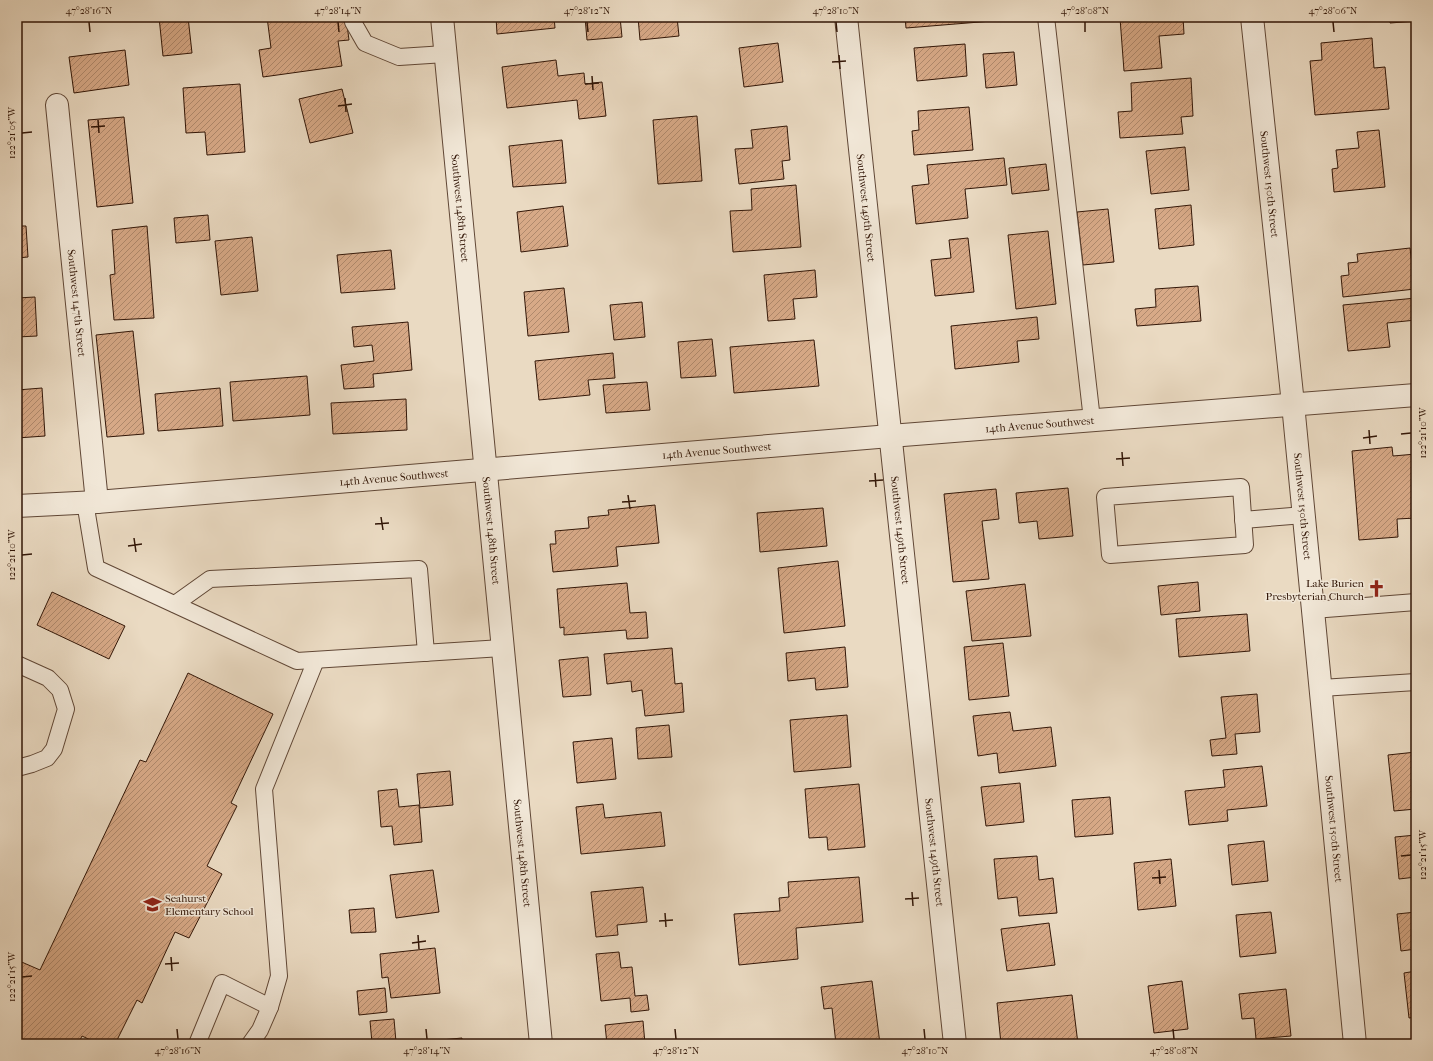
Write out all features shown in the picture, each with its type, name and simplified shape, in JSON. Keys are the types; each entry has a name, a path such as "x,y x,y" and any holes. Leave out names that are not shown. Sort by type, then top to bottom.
{"street":[{"name":"Southwest 148th Street","path":"442,17 540,1044"},
{"name":"Southwest 149th Street","path":"846,17 955,1044"},
{"name":"Southwest 150th Street","path":"1252,17 1293,404 1355,1044"},
{"name":"Southwest 147th Street","path":"57,105 91,502"},
{"name":"14th Avenue Southwest","path":"17,506 91,502 890,436 1416,395"}],"lane":[{"path":"353,17 353,22 365,43 399,57 445,54"},
{"path":"1046,17 1092,420"},
{"path":"1241,487 1243,520 1245,545 1110,555 1106,497 1241,487"},
{"path":"91,502 96,568 297,661 502,648"},
{"path":"1243,520 1304,516"},
{"path":"175,604 210,579 419,569 426,653"},
{"path":"1313,610 1416,602"},
{"path":"250,1044 260,1030 270,1007 279,976 264,789 316,660"},
{"path":"17,664 48,678 60,690 66,709 54,749 47,758 17,768"},
{"path":"1321,688 1416,682"},
{"path":"197,1044 222,983 270,1007"}],"building":[{"path":"159,17 188,17 192,53 163,56"},
{"path":"267,17 346,17 349,40 338,41 342,66 263,77 259,50 271,48"},
{"path":"496,17 554,17 555,28 497,34"},
{"path":"585,17 620,17 622,37 587,40"},
{"path":"638,17 677,17 679,36 640,40"},
{"path":"905,17 992,17 992,21 906,28"},
{"path":"1054,17 1082,17 1082,19 1054,21"},
{"path":"1183,17 1184,34 1159,36 1162,68 1124,71 1120,18"},
{"path":"1390,17 1416,17 1416,21 1390,23"},
{"path":"1372,38 1374,68 1385,67 1389,109 1315,115 1310,61 1322,60 1321,43"},
{"path":"778,43 783,82 744,87 739,48"},
{"path":"965,44 967,76 917,81 914,48"},
{"path":"125,50 129,85 74,93 69,57"},
{"path":"1014,52 1017,85 986,88 983,54"},
{"path":"556,60 558,76 584,73 585,84 602,82 606,116 579,119 577,100 507,108 502,67"},
{"path":"1191,78 1193,116 1181,117 1183,134 1120,138 1118,112 1132,111 1131,83"},
{"path":"240,84 245,152 207,155 205,132 186,133 183,88"},
{"path":"342,89 353,133 310,143 299,99"},
{"path":"969,107 973,150 914,155 912,131 919,130 918,111"},
{"path":"697,116 702,181 658,184 653,120"},
{"path":"124,117 133,203 97,207 88,120"},
{"path":"787,126 790,160 782,161 784,179 739,184 735,149 753,148 751,130"},
{"path":"1379,130 1385,187 1334,192 1332,169 1338,168 1336,150 1359,148 1357,132"},
{"path":"562,140 566,183 513,187 509,146"},
{"path":"1185,147 1189,190 1151,194 1146,151"},
{"path":"1004,158 1007,185 965,189 968,218 916,224 912,186 929,184 927,165"},
{"path":"1046,164 1049,190 1012,194 1009,168"},
{"path":"796,185 801,247 733,252 730,211 752,210 751,189"},
{"path":"1191,205 1194,245 1159,249 1155,209"},
{"path":"563,206 568,246 521,252 517,212"},
{"path":"1108,209 1114,262 1083,265 1077,212"},
{"path":"208,215 210,240 176,243 174,218"},
{"path":"17,226 26,226 28,257 17,258"},
{"path":"147,226 154,318 114,320 110,275 115,274 112,230"},
{"path":"1048,231 1056,304 1016,309 1008,235"},
{"path":"252,237 258,291 221,295 215,241"},
{"path":"968,238 974,292 935,296 931,260 951,258 949,240"},
{"path":"1410,248 1415,289 1343,297 1341,276 1349,275 1348,263 1358,262 1357,254"},
{"path":"391,250 395,289 341,293 337,255"},
{"path":"815,270 817,297 793,299 795,319 768,321 764,275"},
{"path":"1198,286 1201,321 1137,326 1135,309 1156,307 1155,289"},
{"path":"564,288 569,332 528,336 524,292"},
{"path":"35,297 37,336 17,337 17,298"},
{"path":"1416,298 1416,320 1387,323 1390,347 1348,351 1343,305"},
{"path":"642,302 645,337 614,340 610,305"},
{"path":"1037,317 1039,339 1017,341 1019,362 955,369 951,326"},
{"path":"408,322 412,370 373,374 374,387 344,389 341,365 374,361 372,345 354,347 352,327"},
{"path":"133,331 144,434 107,437 96,335"},
{"path":"712,339 716,376 681,378 678,342"},
{"path":"814,340 819,386 734,393 730,347"},
{"path":"613,353 615,378 588,380 590,395 539,400 535,361"},
{"path":"307,376 310,415 233,421 230,382"},
{"path":"647,382 650,410 606,413 603,385"},
{"path":"42,388 45,436 17,438 17,390"},
{"path":"220,388 223,426 158,431 155,394"},
{"path":"406,399 407,430 333,434 331,403"},
{"path":"1392,447 1393,456 1416,454 1416,518 1397,519 1398,537 1359,540 1352,451"},
{"path":"1068,488 1073,536 1039,539 1037,521 1019,523 1016,493"},
{"path":"996,489 999,519 982,521 989,579 953,582 944,494"},
{"path":"655,505 659,543 616,547 618,566 553,572 550,544 556,544 555,531 589,528 588,517 609,515 608,510"},
{"path":"823,508 827,546 760,552 757,513"},
{"path":"838,561 845,626 784,633 778,568"},
{"path":"1198,582 1200,611 1161,615 1158,586"},
{"path":"627,583 630,613 646,612 648,638 627,639 626,630 564,635 564,627 560,628 557,589"},
{"path":"1025,584 1031,636 972,641 966,591"},
{"path":"52,592 125,626 109,659 37,625"},
{"path":"1247,614 1250,651 1179,657 1176,619"},
{"path":"1003,643 1009,696 969,700 964,647"},
{"path":"845,647 848,687 816,690 815,678 788,681 786,653"},
{"path":"672,648 675,684 682,683 684,712 645,716 642,690 632,692 631,681 607,684 604,654"},
{"path":"588,657 591,695 563,697 559,660"},
{"path":"188,673 273,714 231,803 237,806 207,866 222,874 189,938 175,932 142,1003 137,1000 115,1044 99,1044 82,1036 78,1044 17,1044 17,960 40,970 140,760 146,762"},
{"path":"1257,694 1260,732 1235,734 1237,754 1212,756 1210,740 1226,738 1221,697"},
{"path":"1010,712 1013,731 1051,727 1056,766 999,773 997,753 978,756 973,716"},
{"path":"847,715 851,767 794,772 790,720"},
{"path":"669,725 672,757 638,759 636,728"},
{"path":"612,738 616,779 577,783 573,742"},
{"path":"1416,752 1416,809 1394,811 1388,755"},
{"path":"1262,766 1267,806 1227,810 1228,821 1189,825 1185,791 1225,787 1223,770"},
{"path":"450,771 453,805 420,808 417,774"},
{"path":"1020,783 1024,822 986,826 981,787"},
{"path":"859,784 865,847 828,850 827,837 809,838 805,789"},
{"path":"397,789 399,807 419,805 422,842 394,845 392,826 381,827 378,791"},
{"path":"1110,797 1113,834 1075,837 1072,800"},
{"path":"603,804 605,818 661,812 665,846 581,854 576,807"},
{"path":"1416,835 1416,877 1399,879 1395,837"},
{"path":"1264,841 1268,881 1232,885 1228,845"},
{"path":"1037,856 1039,880 1053,878 1057,913 1019,916 1017,897 998,899 994,859"},
{"path":"1171,859 1176,906 1138,910 1134,863"},
{"path":"433,870 439,912 396,918 390,875"},
{"path":"859,877 863,922 796,928 798,959 739,965 734,914 780,911 779,898 789,897 788,882"},
{"path":"643,887 647,922 617,925 618,935 596,937 591,892"},
{"path":"374,908 376,932 351,933 349,910"},
{"path":"1271,912 1276,953 1240,957 1236,915"},
{"path":"1416,912 1416,949 1401,951 1397,914"},
{"path":"1049,923 1055,965 1007,971 1001,929"},
{"path":"435,948 440,993 391,998 388,977 382,978 380,954"},
{"path":"619,952 621,968 632,967 635,996 647,995 649,1010 631,1012 630,998 601,1001 596,954"},
{"path":"1416,971 1416,1017 1409,1018 1404,973"},
{"path":"872,981 880,1044 836,1044 832,1008 824,1009 821,987"},
{"path":"1182,981 1188,1029 1154,1033 1148,986"},
{"path":"385,988 387,1012 359,1015 357,991"},
{"path":"1286,989 1291,1036 1256,1039 1254,1018 1242,1019 1239,994"},
{"path":"1072,995 1078,1044 1001,1044 997,1003"},
{"path":"394,1019 396,1042 372,1043 370,1021"},
{"path":"643,1021 645,1044 607,1044 605,1025"},
{"path":"462,1038 462,1044 400,1044"}],"place":[{"name":"Lake Burien Presbyterian Church","path":"1377,589"},
{"name":"Seahurst Elementary School","path":"152,904"}]}
